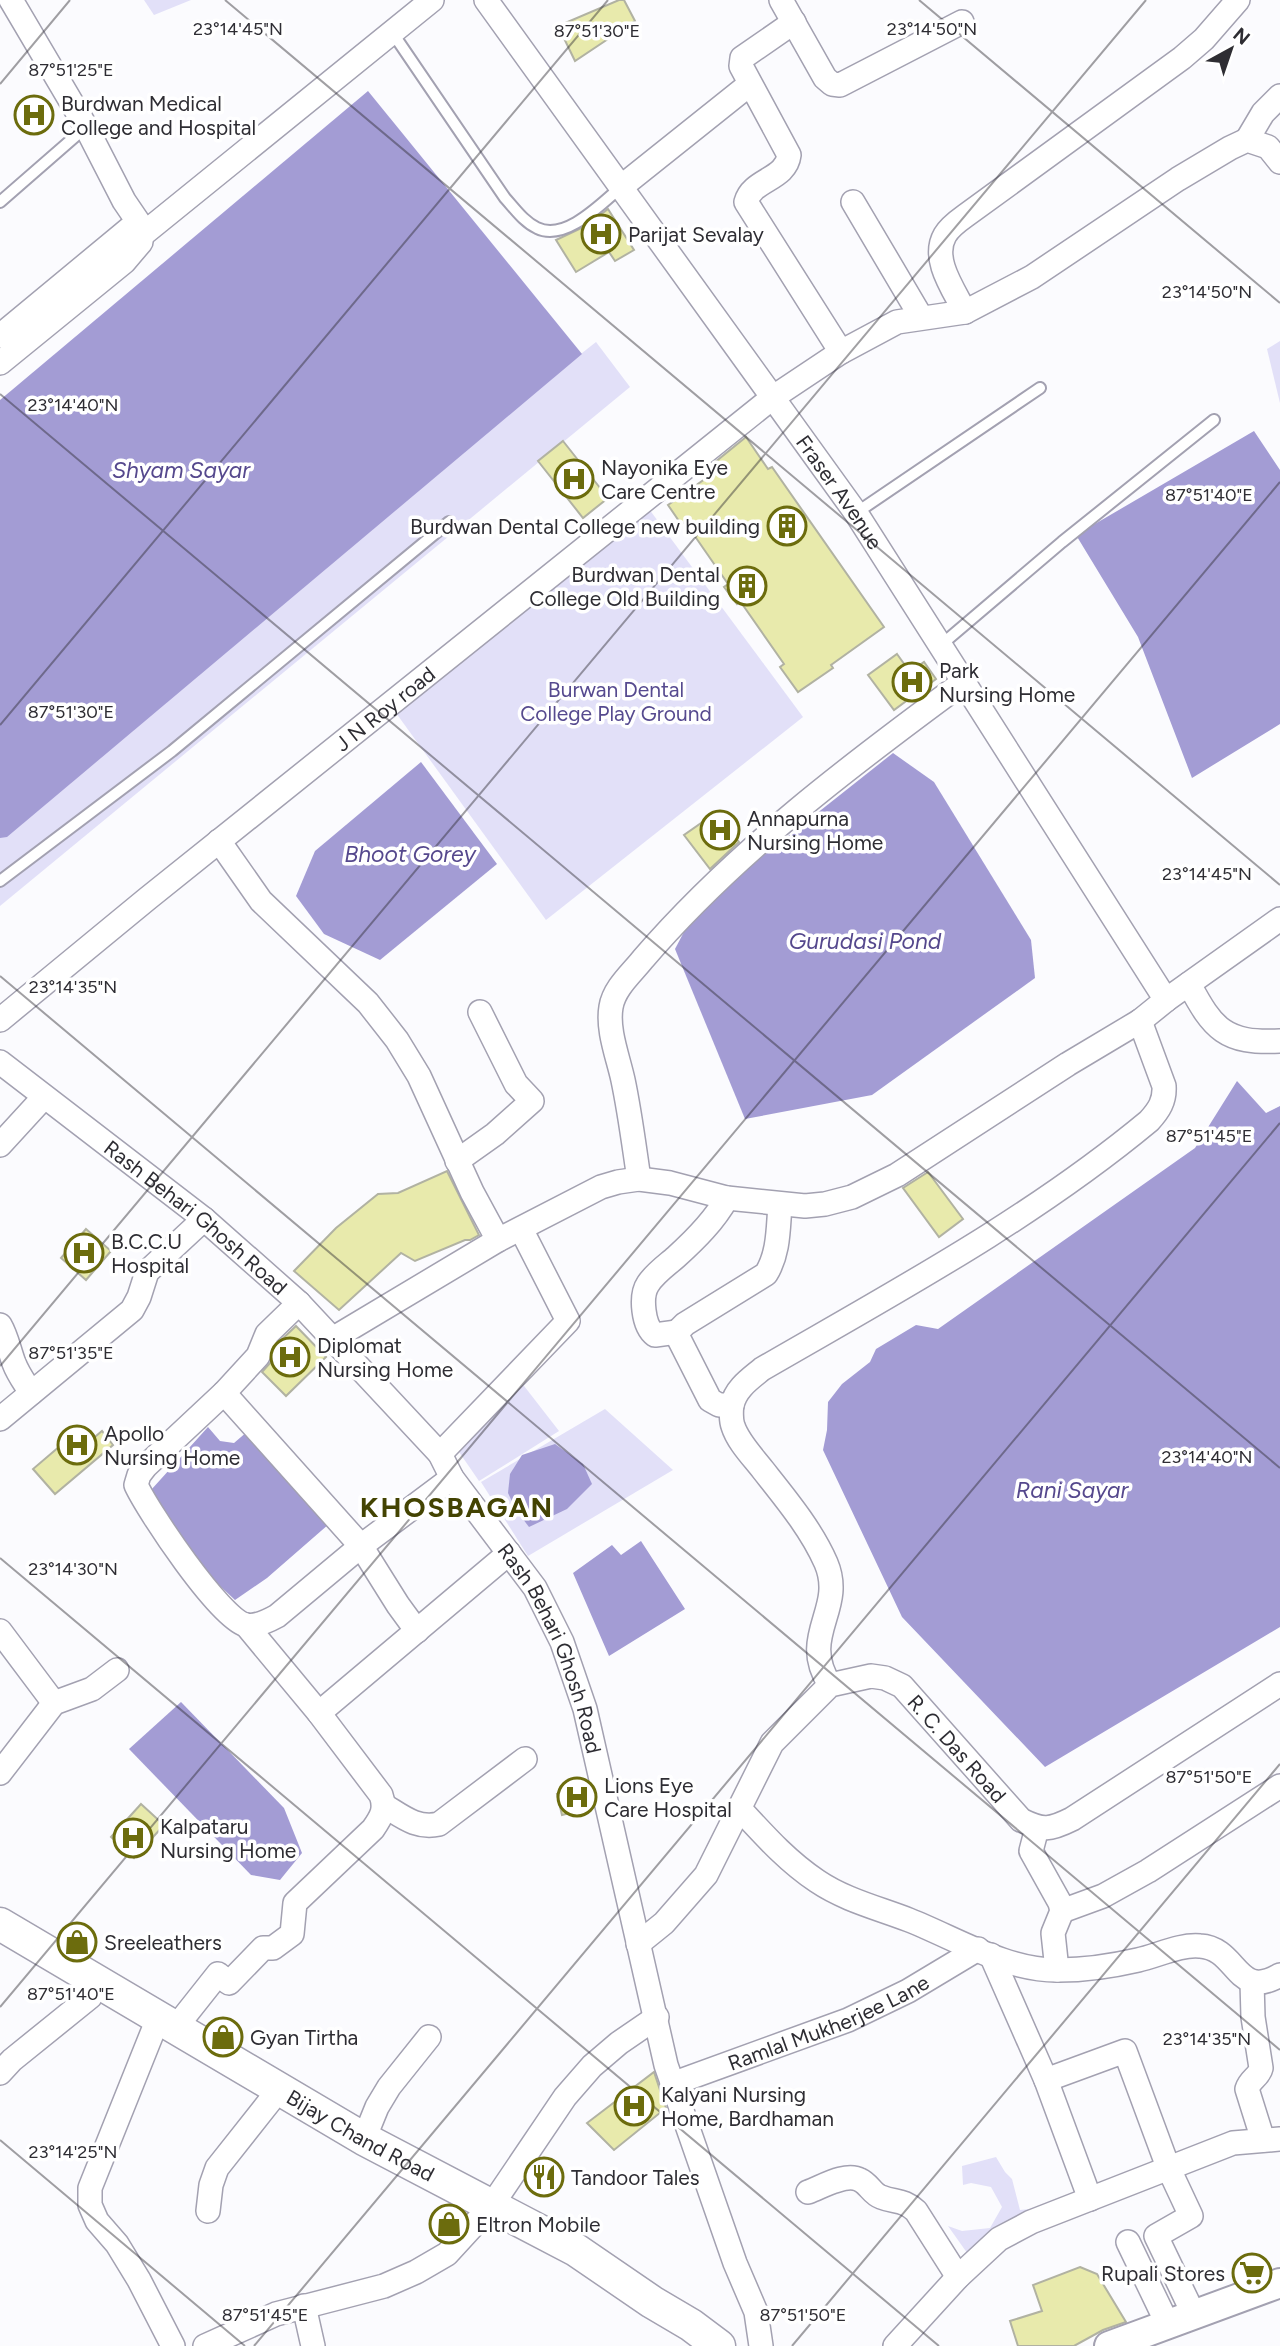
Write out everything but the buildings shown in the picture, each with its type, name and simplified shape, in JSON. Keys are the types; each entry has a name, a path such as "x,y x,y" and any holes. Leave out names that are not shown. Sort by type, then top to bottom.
{"main road":[{"name":"Bijay Chand Road","path":"0,1924 165,2029 270,2101 486,2211 576,2250 719,2346"},
{"name":"Bijay Chand Road","path":"0,1946 90,1997 165,2029 365,2139 486,2211 696,2346"}],"street":[{"path":"0,363 124,262 142,242 142,230 12,0"},
{"path":"0,336 129,229 142,230 432,0"},
{"name":"Fraser Avenue","path":"486,0 856,513 1166,1000"},
{"path":"781,0 825,78 832,84 840,85 962,22"},
{"path":"1238,0 1204,39 1182,58 975,208 946,233 939,249 941,258 965,312 1032,277 1178,179 1247,140 1263,113 1280,96"},
{"path":"794,22 742,58 741,66 789,156 782,171 754,188 746,202 841,352"},
{"path":"621,187 750,84"},
{"path":"1247,140 1268,147 1280,162"},
{"path":"853,202 921,317"},
{"name":"J N Roy road","path":"0,1020 772,398 841,352 897,322 965,312"},
{"path":"639,1179 624,1082 609,1020 611,1004 619,987 662,937 720,877 869,752 965,681"},
{"path":"219,841 261,901 368,1003 397,1040 419,1076 457,1161 498,1240"},
{"path":"334,1338 498,1240 601,1187 618,1182 639,1179 670,1183 727,1198 780,1205 825,1204 852,1196 897,1175 1068,1064 1140,1021 1280,919"},
{"path":"1189,984 1206,1016 1227,1034 1257,1042 1280,1041"},
{"path":"457,1161 495,1134 532,1101 516,1084 480,1012"},
{"path":"638,1944 664,1923 706,1875 772,1743 830,1685 822,1672 817,1654 832,1584 827,1564 810,1533 732,1426 732,1405 740,1387 762,1369 962,1253 1064,1187 1149,1121 1160,1109 1165,1095 1140,1021"},
{"name":"Rash Behari Ghosh Road","path":"0,1062 204,1219 299,1303 440,1454 452,1478 535,1588 562,1642 585,1709 672,2084 735,2263 756,2312 761,2346"},
{"path":"0,1145 44,1097"},
{"path":"727,1198 709,1226 648,1284 645,1293 648,1327 655,1335 677,1332 685,1324 766,1274 773,1262 776,1248 780,1205"},
{"path":"0,1419 132,1310 147,1272 204,1219"},
{"path":"440,1454 568,1321 521,1229"},
{"path":"173,2346 139,2280 117,2244 97,2221 90,2206 89,2188 165,2029 218,1974 229,1983 263,1948 273,1948 292,1934 295,1903 373,1829 384,1806 381,1795 319,1713 246,1625 234,1619 220,1605 168,1539 135,1485 146,1466 224,1393 258,1356 267,1334 299,1303"},
{"path":"0,1325 20,1377 31,1393"},
{"path":"677,1332 710,1399 719,1405 732,1405"},
{"path":"224,1393 361,1546 417,1631"},
{"path":"246,1625 262,1623 277,1616 361,1546 452,1478"},
{"path":"319,1713 509,1553"},
{"path":"0,1631 54,1703"},
{"path":"0,1773 54,1703 92,1689 117,1670"},
{"name":"R. C. Das Road","path":"830,1685 871,1676 886,1678 902,1686 1021,1820 1037,1828"},
{"path":"1057,1970 1053,1933 1062,1911 1031,1851 1037,1828 1054,1829 1072,1819 1280,1684"},
{"path":"384,1806 411,1822 426,1827 439,1824 525,1759"},
{"path":"1062,1911 1103,1896 1148,1871 1280,1786"},
{"path":"740,1809 779,1851 817,1881 857,1902 1035,1969 1086,1969 1138,1960 1195,1945 1209,1947 1222,1954 1252,1982 1260,1984 1280,1975"},
{"path":"984,1952 1046,2080 1090,2199"},
{"name":"Ramlal Mukherjee Lane","path":"672,2084 848,2020 984,1952"},
{"path":"895,2346 958,2277 999,2239 1031,2222 1233,2143 1271,2140 1247,2089 1261,2068 1252,2017 1252,1982"},
{"path":"0,2073 12,2060 90,1997"},
{"path":"205,2346 276,2314 384,2286 416,2273 447,2254 486,2211 565,2097 592,2066 619,2043 657,2017"},
{"path":"365,2139 383,2097 429,2037"},
{"path":"1046,2080 1125,2051 1168,2167 1191,2216 1156,2236 1194,2315"},
{"path":"208,2211 211,2185 217,2168 270,2101"},
{"path":"808,2192 848,2177 859,2179 884,2199 908,2203 916,2211 958,2277"},
{"path":"1128,2242 1168,2325"},
{"path":"1109,2346 1280,2283"},
{"path":"304,2306 313,2346"}],"lane":[{"path":"392,32 505,198 522,217 538,229 557,232 579,221 621,187"},
{"path":"0,202 86,127"},
{"path":"856,513 1040,388"},
{"path":"941,645 1062,542 1214,420"},
{"path":"0,881 172,751 449,522"}],"green space":[{"path":"144,0 191,0 154,15"},
{"path":"1280,341 1280,403 1267,349"},
{"path":"596,342 630,387 0,906 0,813"},
{"name":"Burwan Dental College Play Ground","path":"649,509 803,717 546,920 396,713"},
{"path":"521,1382 559,1431 479,1481 457,1449"},
{"path":"605,1409 673,1470 528,1556 481,1482"},
{"path":"996,2157 1012,2179 1020,2210 1040,2208 970,2257 948,2226 962,2231 990,2228 1002,2207 991,2187 971,2183 963,2185 962,2166"}],"water":[{"name":"Shyam Sayar","path":"368,91 582,354 7,837 0,838 0,400"},
{"path":"1254,431 1280,470 1280,724 1192,778 1138,637 1076,535"},
{"name":"Gurudasi Pond","path":"893,753 934,782 1031,940 1035,978 872,1095 745,1119 675,949 696,909"},
{"name":"Bhoot Gorey","path":"421,762 497,864 380,960 324,934 296,896 315,851"},
{"name":"Rani Sayar","path":"1237,1081 1266,1113 1280,1106 1280,1627 1045,1767 902,1617 823,1450 828,1402 842,1384 870,1362 876,1349 916,1325 938,1329 1195,1148"},
{"path":"208,1427 220,1441 234,1443 248,1431 329,1524 267,1578 235,1600 204,1571 198,1573 151,1490"},
{"path":"555,1444 583,1464 592,1484 567,1509 529,1527 516,1510 508,1493 510,1474 522,1455"},
{"path":"641,1541 685,1609 609,1656 573,1573 612,1545 621,1555"},
{"path":"181,1702 284,1808 302,1853 280,1880 251,1875 129,1749"}],"place":[{"name":"Burdwan Medical College and Hospital","path":"34,115"},
{"name":"Parijat Sevalay","path":"601,234"},
{"name":"Nayonika Eye Care Centre","path":"574,479"},
{"name":"Burdwan Dental College new building","path":"787,526"},
{"name":"Burdwan Dental College Old Building","path":"747,586"},
{"name":"Park Nursing Home","path":"912,682"},
{"name":"Annapurna Nursing Home","path":"720,830"},
{"name":"B.C.C.U Hospital","path":"84,1253"},
{"name":"Diplomat Nursing Home","path":"290,1357"},
{"name":"Apollo Nursing Home","path":"77,1445"},
{"name":"Lions Eye Care Hospital","path":"577,1797"},
{"name":"Kalpataru Nursing Home","path":"133,1838"},
{"name":"Sreeleathers","path":"77,1942"},
{"name":"Gyan Tirtha","path":"223,2037"},
{"name":"Kalyani Nursing Home, Bardhaman","path":"634,2106"},
{"name":"Tandoor Tales","path":"544,2177"},
{"name":"Eltron Mobile","path":"449,2224"},
{"name":"Rupali Stores","path":"1252,2273"}],"district":[{"name":"KHOSBAGAN","path":"457,1507"}]}
